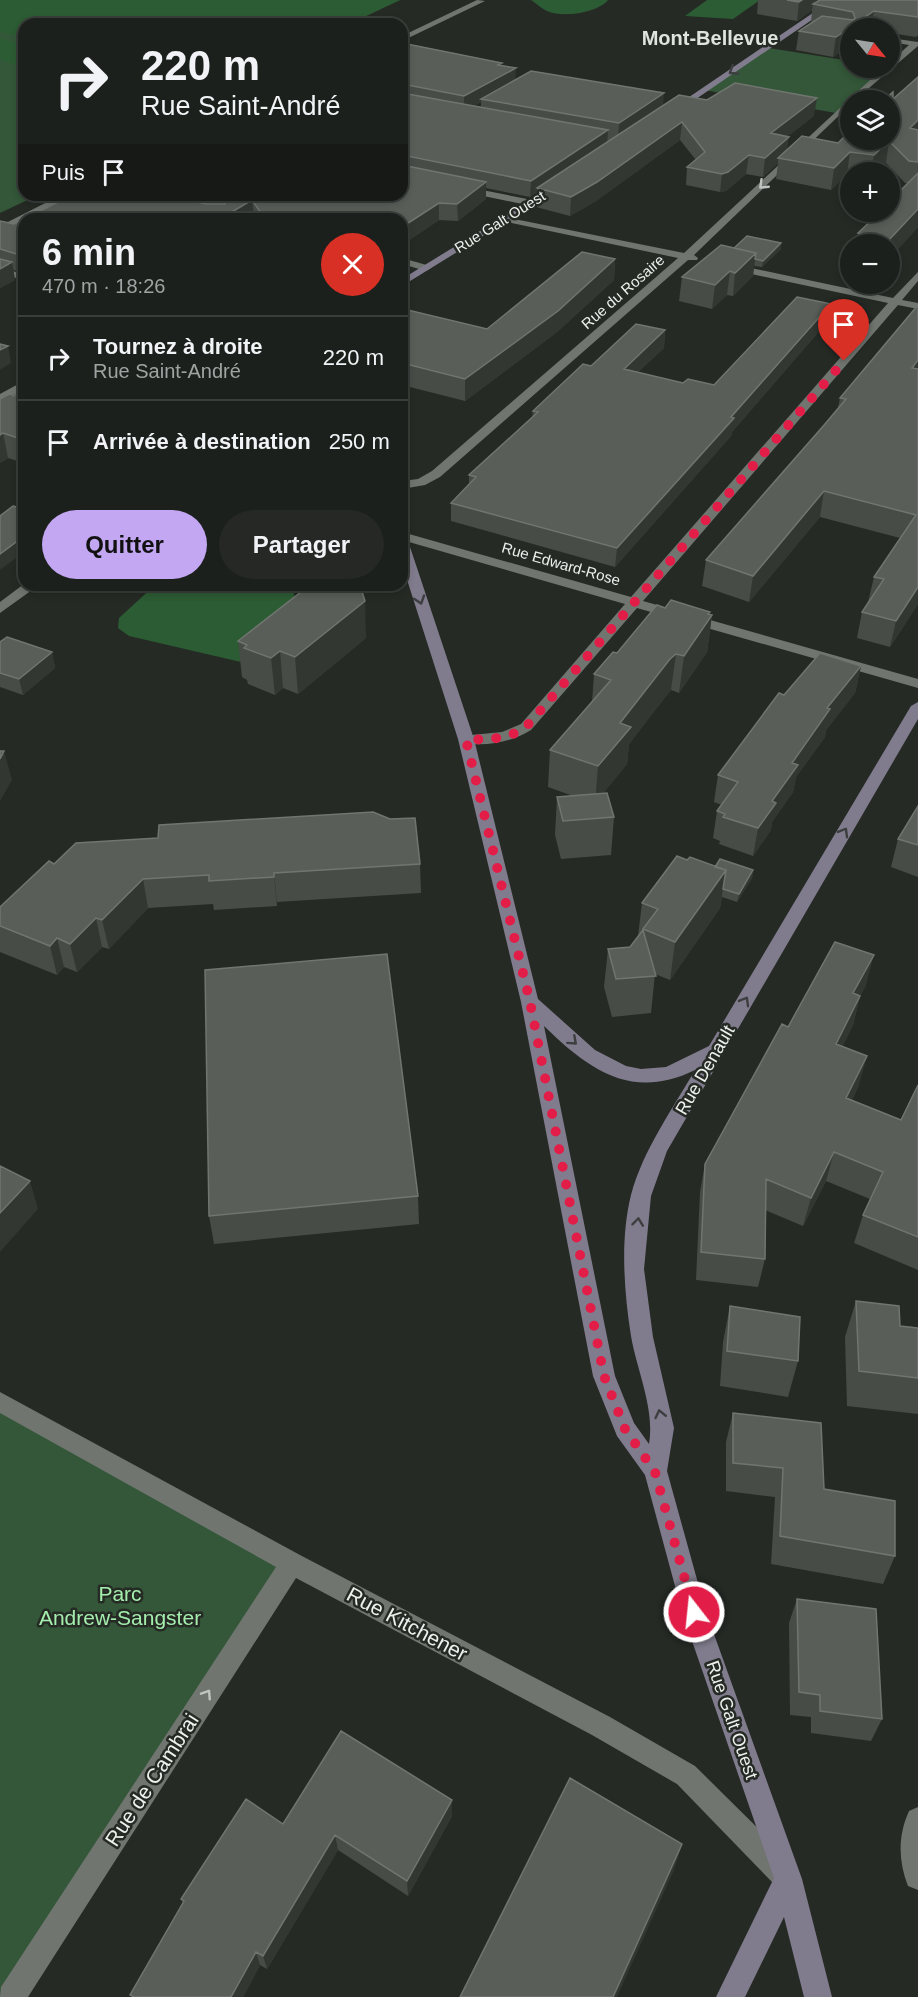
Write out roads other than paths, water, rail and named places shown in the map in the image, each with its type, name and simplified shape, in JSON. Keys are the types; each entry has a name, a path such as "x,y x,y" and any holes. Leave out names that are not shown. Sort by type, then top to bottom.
{"main road":[{"path":"668,114 837,0"},
{"name":"Rue Galt Ouest","path":"408,279 561,184"},
{"name":"Rue Galt Ouest","path":"408,562 466,740 530,1002 604,1376 625,1429 655,1472 694,1612 788,1879 818,1997"},
{"name":"Rue Denault","path":"655,1472 663,1428 642,1337 634,1269 641,1196 658,1150 918,706"},
{"path":"530,1002 600,1065 618,1073 643,1077 663,1075 715,1051"},
{"path":"730,1997 788,1879"}],"street":[{"path":"408,36 481,1"},
{"path":"799,27 815,30"},
{"path":"900,42 916,44"},
{"name":"Rue du Rosaire","path":"864,90 916,44"},
{"name":"Rue du Rosaire","path":"408,484 421,482 435,474 685,257 840,111"},
{"path":"447,186 532,204"},
{"path":"33,213 56,201"},
{"path":"507,219 700,260"},
{"path":"0,230 18,221"},
{"path":"408,263 426,268"},
{"path":"723,265 918,306"},
{"path":"0,271 18,276"},
{"path":"466,740 499,739 515,734 526,727 897,302 918,275"},
{"path":"0,399 18,388"},
{"name":"Rue Edward-Rose","path":"408,538 918,684"},
{"path":"0,609 24,591"},
{"name":"Rue Kitchener","path":"0,1402 292,1563 601,1726 686,1775 788,1879"},
{"name":"Rue de Cambrai","path":"11,1997 292,1563"},
{"path":"918,1820 913,1855 918,1876"}],"district":[{"name":"Mont-Bellevue","path":"710,38"}],"park label":[{"name":"Parc Andrew-Sangster","path":"120,1606"}]}
